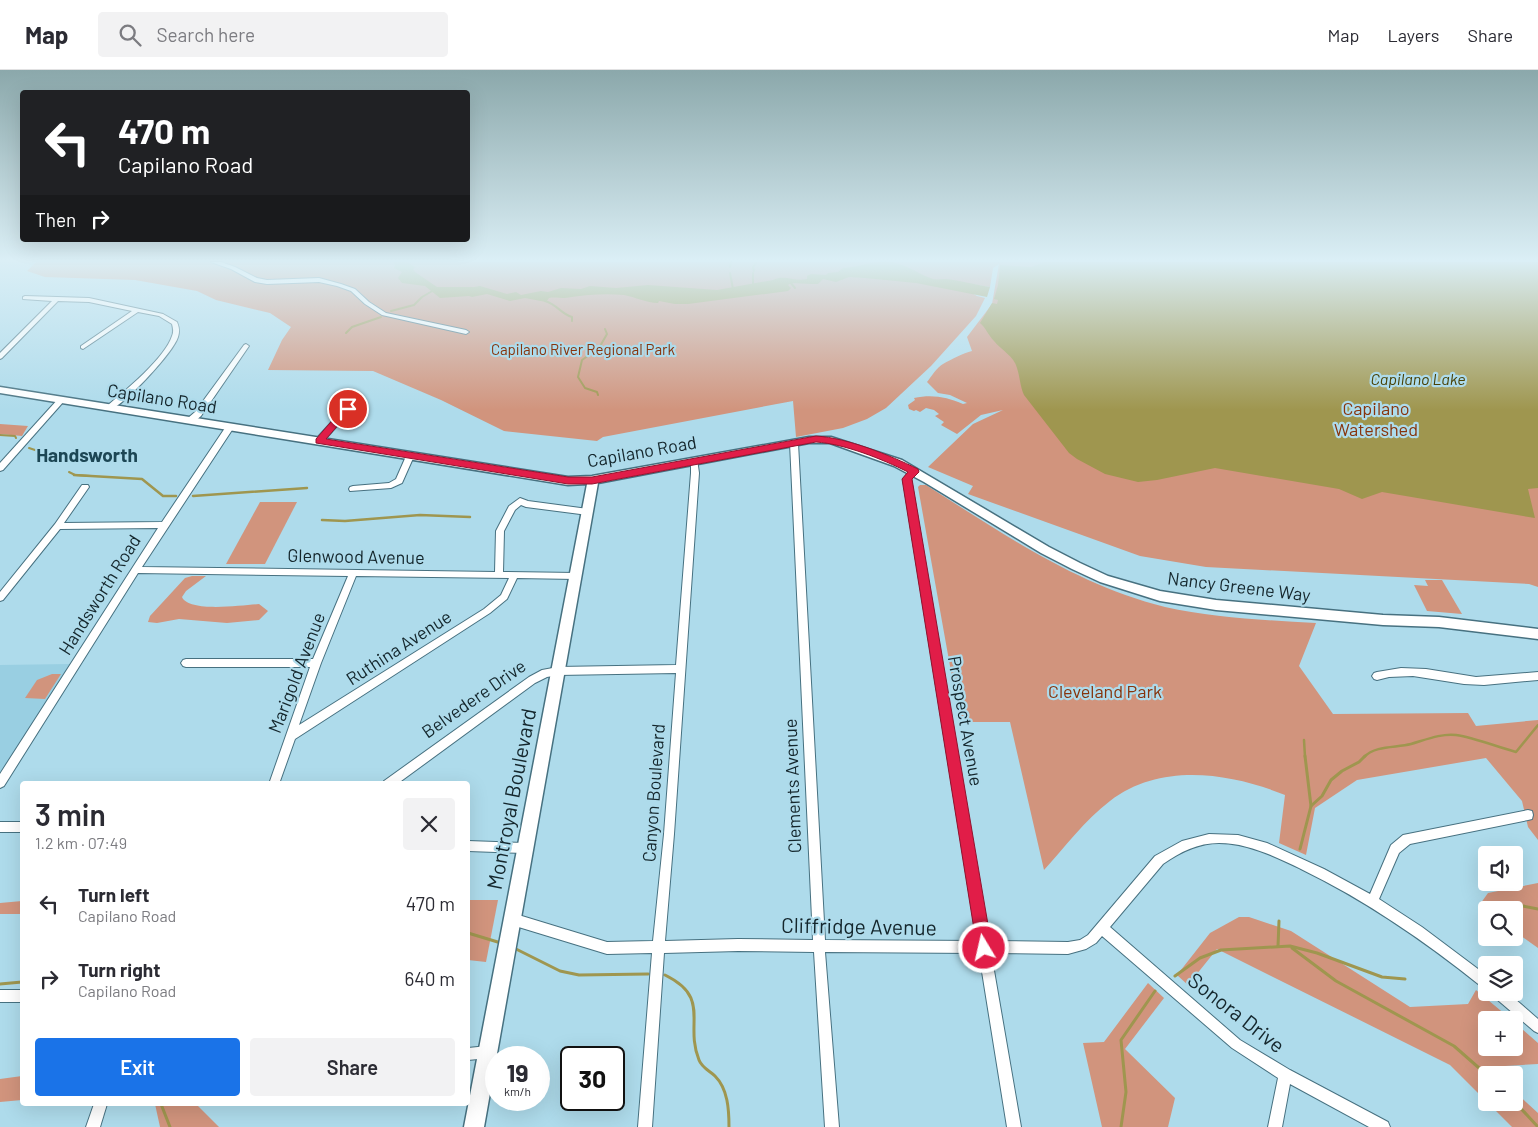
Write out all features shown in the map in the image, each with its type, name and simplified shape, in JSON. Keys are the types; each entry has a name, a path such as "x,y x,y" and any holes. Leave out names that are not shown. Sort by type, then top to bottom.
{"street":[{"path":"0,357 45,311"},
{"path":"83,347 135,311"},
{"path":"110,408 140,382 176,335 175,323 161,315 143,311"},
{"path":"380,311 384,314 466,332"},
{"path":"191,420 198,414 246,346"},
{"name":"Capilano Road","path":"0,390 568,481 592,480 813,440 831,440 911,470"},
{"path":"0,468 4,460 61,400"},
{"path":"319,441 348,409"},
{"name":"Handsworth Road","path":"0,783 164,525 230,427"},
{"name":"Clements Avenue","path":"794,443 818,946 832,1127"},
{"path":"353,489 391,486 399,481 410,456"},
{"name":"Canyon Boulevard","path":"645,1127 681,669 695,473 694,461"},
{"name":"Nancy Greene Way","path":"911,470 1045,550 1076,566 1104,579 1160,596 1201,604 1383,620 1429,622 1538,634"},
{"name":"Prospect Avenue","path":"911,470 907,479 1014,1127"},
{"name":"Montroyal Boulevard","path":"489,1046 588,512 592,480"},
{"path":"0,598 58,526 85,487"},
{"path":"498,576 500,570 500,531 514,504 520,501 526,504 588,512"},
{"path":"58,526 164,525"},
{"name":"Glenwood Avenue","path":"135,570 576,576"},
{"name":"Marigold Avenue","path":"275,781 316,663 353,574"},
{"name":"Ruthina Avenue","path":"291,736 487,611 504,597 514,576"},
{"path":"186,663 316,663"},
{"name":"Belvedere Drive","path":"392,781 532,680 545,673 558,671 681,669"},
{"path":"1377,676 1388,672 1396,672 1478,681 1538,676"},
{"path":"1373,901 1395,849 1407,838 1528,815"},
{"path":"0,826 20,827"},
{"name":"Cliffridge Avenue","path":"512,919 607,948 738,945 984,948 1076,947 1088,942 1102,928 1158,860 1181,846 1202,839 1219,838 1254,844 1317,870 1373,901 1440,946 1478,977"},
{"path":"470,846 525,848"},
{"name":"Sonora Drive","path":"1102,928 1236,1044 1285,1075 1383,1127"},
{"path":"0,996 20,996"},
{"path":"1508,1001 1538,1027"},
{"path":"470,1054 485,1052"},
{"name":"Montroyal Boulevard","path":"474,1127 485,1068"},
{"path":"1275,1127 1285,1075"},
{"path":"93,1127 99,1106"}],"shaded area":[{"path":"70,664 46,702 0,774 0,665"}],"green space":[{"name":"Capilano Watershed","path":"263,311 978,311 931,366 886,408 867,419 843,428 796,437 793,401 603,437 597,441 504,431 441,400 373,371 268,370 282,340 291,327 270,313"},
{"name":"Capilano Watershed","path":"986,311 1538,311 1538,587 1529,584 1206,567 1140,556 968,494 973,486 928,467 973,424 1003,410 981,415 957,434 941,425 944,422 935,416 939,414 934,410 926,408 920,412 914,411 909,409 908,405 915,400 914,398 927,396 945,398 963,404 967,403 950,395 938,393 927,382 941,365 972,351 967,337"},
{"path":"0,424 28,426 22,436 0,434"},
{"name":"Cleveland Park","path":"926,485 1041,556 1101,585 1132,597 1165,607 1202,614 1316,623 1299,666 1333,714 1468,713 1476,726 1538,720 1538,840 1528,827 1522,801 1486,758 1357,780 1315,808 1306,855 1279,843 1285,795 1242,781 1219,777 1173,776 1151,781 1130,789 1110,801 1084,825 1044,870 1010,722 960,722 918,487"},
{"path":"260,502 297,502 265,564 226,564"},
{"path":"206,576 186,591 182,597 187,602 205,607 259,604 268,611 259,620 227,623 179,619 157,623 148,622 150,616 185,578"},
{"path":"1425,580 1442,580 1462,614 1427,611 1414,585 1428,586"},
{"path":"52,674 61,674 45,699 25,698 37,680"},
{"path":"1538,883 1538,948 1523,937 1523,901 1482,901 1488,893 1523,891 1523,886"},
{"path":"470,900 498,900 486,962 470,960"},
{"path":"20,901 20,914 0,914 0,903"},
{"path":"1239,917 1249,917 1291,931 1410,1007 1468,1004 1476,990 1478,992 1478,1001 1489,1001 1501,1011 1478,1011 1478,1056 1523,1056 1523,1030 1538,1043 1538,1064 1478,1066 1478,1093 1450,1065 1217,949 1188,985 1177,975 1210,933"},
{"path":"1148,983 1164,998 1125,1049 1175,1098 1168,1127 1102,1127 1083,1043 1104,1042"},
{"path":"20,1076 20,1100 0,1102 0,1079"},
{"path":"1523,1099 1538,1113 1538,1127 1512,1127 1496,1111 1523,1111"},
{"path":"155,1106 198,1106 219,1127 160,1127"}],"water":[{"name":"Capilano Lake","path":"987,311 1538,311 1538,488 1528,489 1535,518 1382,492 1362,499 1339,489 1215,468 1138,482 1105,474 1069,453 1024,395 1013,360 980,323"}],"waterway":[{"path":"561,311 572,317 572,321"},
{"path":"346,333 352,327 381,317"},
{"path":"598,395 597,392 585,388 578,377 582,360 599,348 607,334 605,329"},
{"path":"0,435 15,436 16,438"},
{"path":"29,448 44,453"},
{"path":"69,472 75,475 91,476"},
{"path":"74,475 91,476"},
{"path":"91,476 142,479 163,496 176,496"},
{"path":"193,496 307,488"},
{"path":"322,520 345,521 420,515 470,517"},
{"path":"1364,757 1374,750 1411,744 1445,735 1471,738 1516,752 1538,725"},
{"path":"1304,740 1305,757"},
{"path":"1305,756 1311,806"},
{"path":"1311,806 1322,796 1331,780 1364,757"},
{"path":"1300,849 1311,806"},
{"path":"1523,906 1538,909"},
{"path":"1278,946 1279,921"},
{"path":"470,934 501,943"},
{"path":"1175,976 1200,958 1221,950 1290,946 1317,953 1382,977 1405,979"},
{"path":"514,948 560,971 579,975 648,974"},
{"path":"1292,948 1336,981 1454,1046 1478,1067"},
{"path":"665,975 679,984 688,993 692,1002 695,1047 700,1063 715,1076 723,1087 728,1107 729,1127"},
{"path":"0,984 20,982"},
{"path":"1121,1127 1126,1092 1121,1040 1155,991"},
{"path":"162,1106 170,1127"},
{"path":"1523,1111 1538,1127"}],"district":[{"name":"Handsworth","path":"87,455"}],"route":[{"path":"348,409 319,441 568,481 592,480 816,439 831,440 844,444 898,463 914,472 907,479 984,948"}],"park label":[{"name":"Capilano River Regional Park","path":"583,350"}]}
